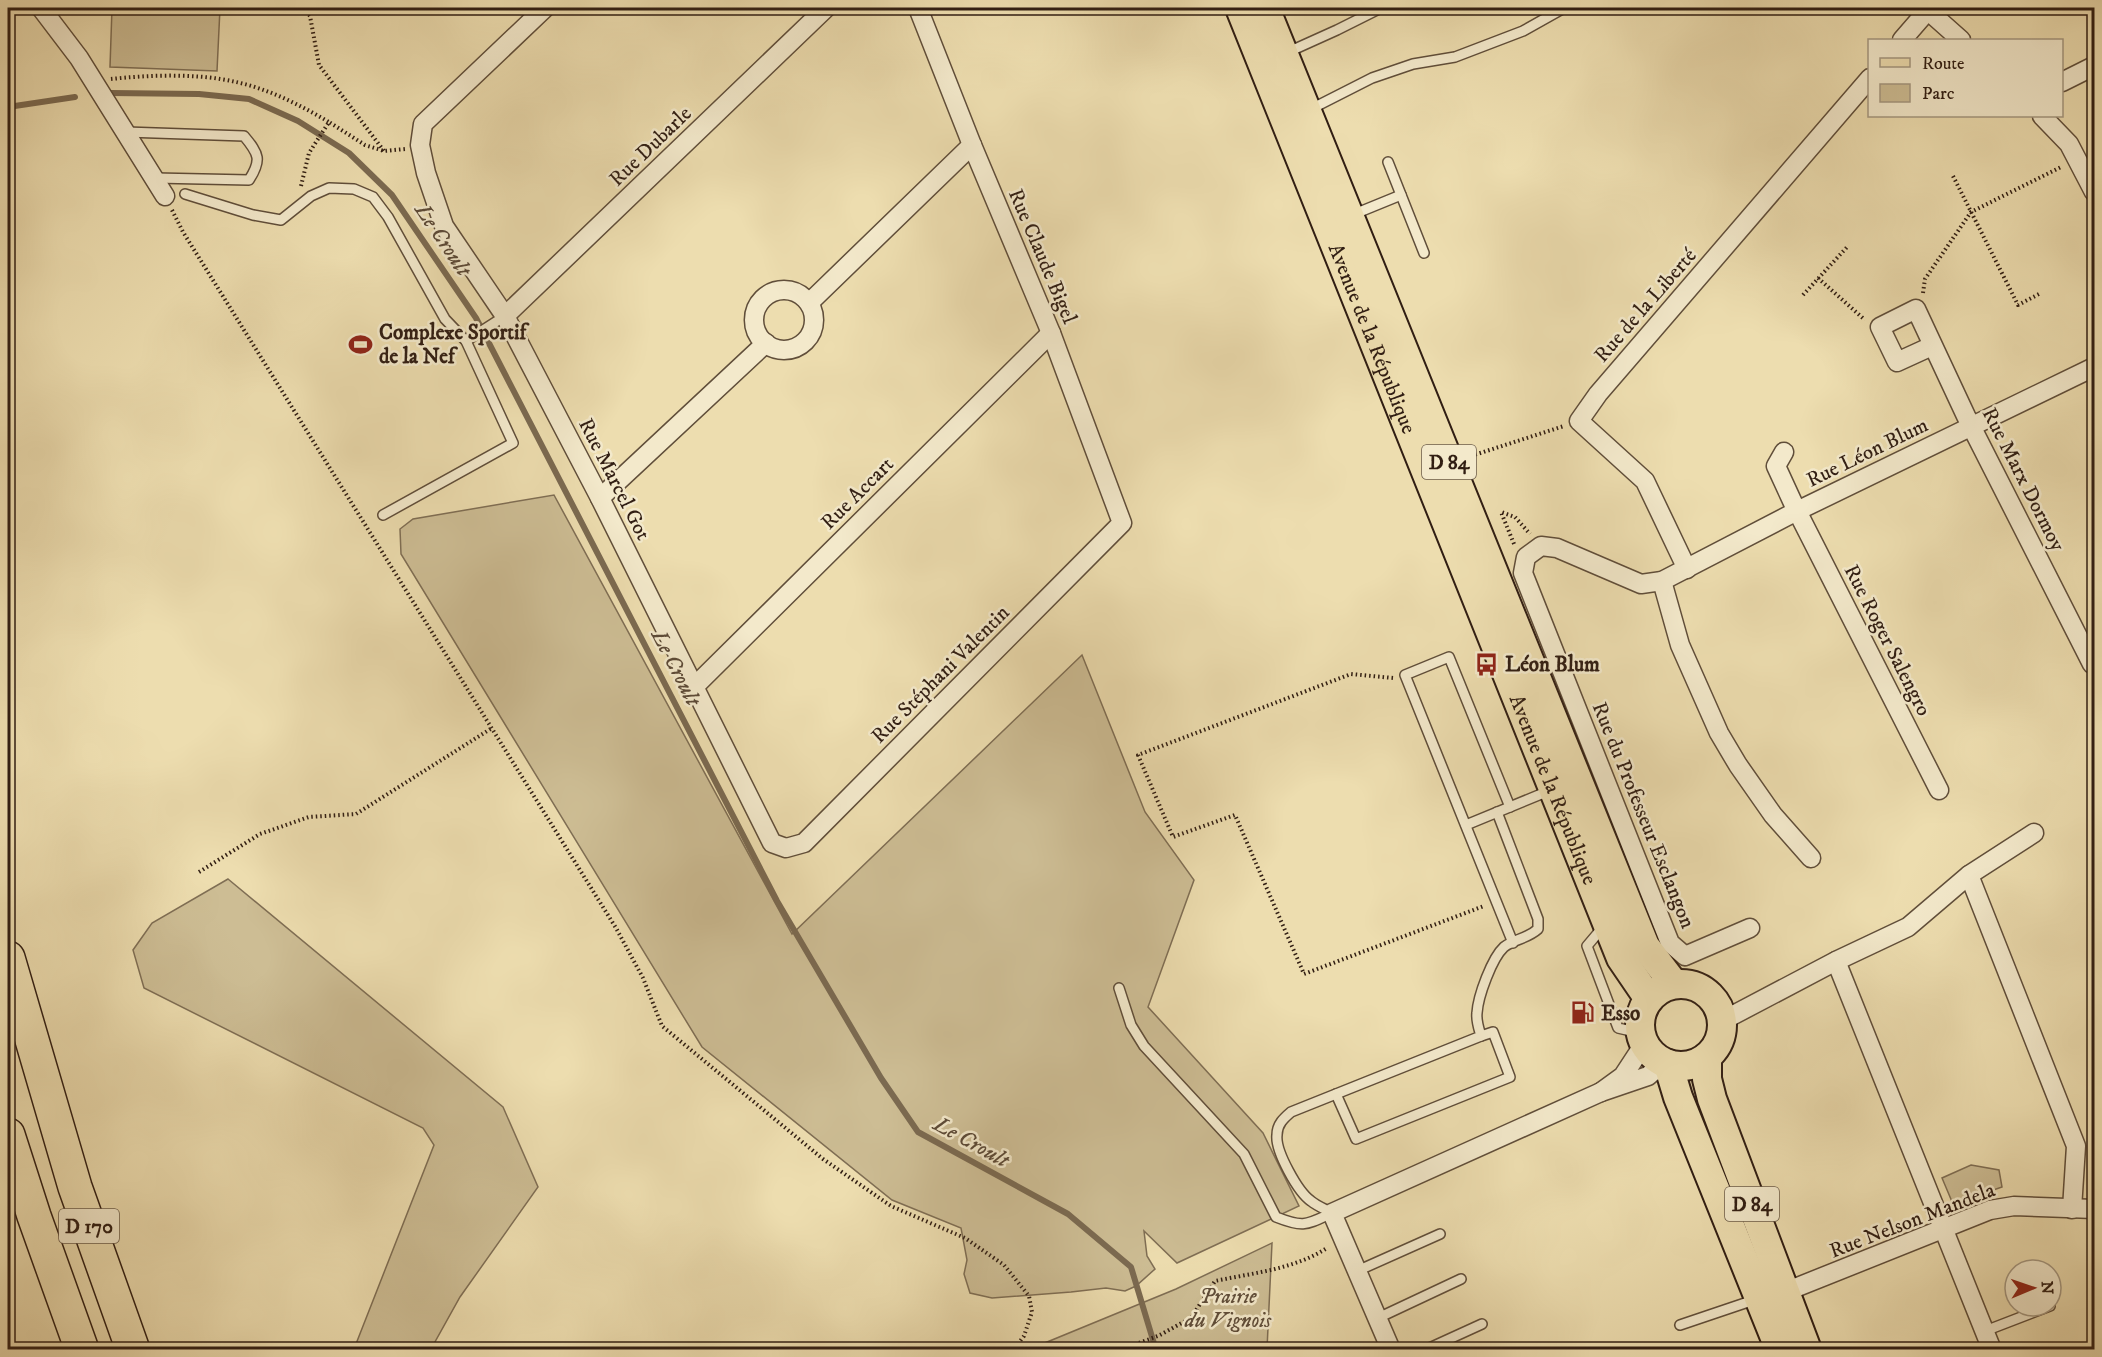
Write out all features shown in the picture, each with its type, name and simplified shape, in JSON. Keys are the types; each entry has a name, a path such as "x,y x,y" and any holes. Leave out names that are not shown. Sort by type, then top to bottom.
{"highway":[{"name":"D 170","path":"8,958 75,1186 133,1350"},
{"name":"D 170","path":"8,1134 34,1216 82,1350"}],"main road":[{"name":"Avenue de la République","path":"1240,8 1606,922 1621,958 1649,999"},
{"name":"Avenue de la République","path":"1265,8 1645,946 1674,984"},
{"path":"1649,999 1665,987 1674,984 1688,984 1706,992 1711,997 1719,1008 1722,1021 1721,1035 1716,1047 1707,1057 1695,1064 1682,1066 1654,1051"},
{"name":"D 84","path":"1649,999 1640,1021 1772,1295 1807,1350"},
{"name":"D 84","path":"1707,1057 1707,1079 1712,1100 1772,1295 1780,1350"}],"street":[{"path":"41,8 80,58 165,196"},
{"name":"Rue Marcel Got","path":"545,8 423,124 420,145 426,173 444,226 600,498 772,843 786,848"},
{"name":"Rue Dubarle","path":"499,320 826,8"},
{"name":"Rue Claude Bigel","path":"918,8 972,145 1051,333 1122,523"},
{"path":"1903,39 1927,9 1960,39"},
{"path":"2063,81 2094,66"},
{"name":"Rue de la Liberté","path":"1579,421 1598,394 1868,79"},
{"path":"2043,117 2068,144 2094,192"},
{"path":"809,303 972,145"},
{"path":"792,291 801,295 809,303 814,320 808,338 793,349 774,348 766,343 759,336 755,326 754,316 758,306 772,292 792,291"},
{"path":"1916,309 1880,327 1897,362 1932,346"},
{"name":"Rue Marx Dormoy","path":"1916,309 1971,426 2092,664"},
{"name":"Rue Accart","path":"694,686 1051,333"},
{"path":"600,498 766,343"},
{"name":"Rue Léon Blum","path":"1662,581 1797,511 2094,367"},
{"path":"1579,421 1645,481 1687,569"},
{"name":"Rue Roger Salengro","path":"1785,452 1776,466 1939,790"},
{"name":"Rue Stéphani Valentin","path":"786,848 804,843 1122,523"},
{"path":"1541,546 1557,548 1641,584 1662,581 1680,645 1719,733 1773,815 1811,858"},
{"name":"Rue du Professeur Esclangon","path":"1541,546 1526,557 1523,573 1670,943 1685,956 1750,928"},
{"path":"1722,1021 1836,961 1908,927 1969,875 2034,833"},
{"path":"1969,875 2076,1146 2072,1209"},
{"path":"1836,961 1992,1350"},
{"path":"1601,1092 1654,1051"},
{"path":"1391,1350 1332,1213 1601,1092 1648,1076 1654,1051"},
{"name":"Rue Nelson Mandela","path":"1772,1295 1990,1210 2014,1206 2094,1209"}],"lane":[{"path":"1284,54 1381,8"},
{"path":"1307,111 1372,78 1413,64 1455,57 1523,32 1564,8"},
{"path":"126,132 244,136 256,151 257,167 249,180 155,178"},
{"path":"1388,162 1424,253"},
{"path":"185,194 253,215 281,220 311,196 329,188 354,189 373,197 388,217 445,319 469,339 513,443 383,515"},
{"path":"1350,216 1401,195"},
{"path":"469,339 499,320"},
{"path":"1510,807 1449,657 1405,675 1514,943"},
{"path":"1466,825 1553,789"},
{"path":"1481,1036 1477,1012 1489,969 1500,951 1506,946 1530,936 1538,929 1539,919 1497,812"},
{"path":"1606,922 1587,946 1618,1028 1654,1051"},
{"path":"1119,988 1131,1025 1144,1046 1244,1154 1276,1217 1295,1225 1310,1223 1332,1213"},
{"path":"1332,1213 1310,1201 1299,1189 1278,1149 1276,1134 1281,1120 1292,1112 1336,1094 1481,1036 1493,1032 1510,1077 1356,1139 1336,1094"},
{"path":"1357,1271 1440,1234"},
{"path":"1378,1318 1461,1279"},
{"path":"1680,1325 1772,1295"},
{"path":"1985,1331 2019,1318"},
{"path":"1425,1350 1482,1324"}],"path":[{"path":"303,8 310,16 319,65 384,151"},
{"path":"94,81 202,77 236,82 275,94 365,145 384,151 408,149 420,145"},
{"path":"296,208 309,153 328,123"},
{"path":"1916,309 1925,279 1971,212 2078,159"},
{"path":"1953,176 2018,305 2039,294"},
{"path":"165,196 183,232 616,928 644,978 662,1026 823,1159 891,1206 965,1238 1004,1265 1029,1296 1032,1312 1024,1336 1013,1350"},
{"path":"1803,294 1848,246"},
{"path":"1818,278 1864,320 1880,327"},
{"path":"1450,463 1579,421"},
{"path":"1487,555 1514,545 1501,512 1503,511 1515,517 1541,546"},
{"path":"1405,675 1396,679 1351,674 1138,756 1173,837 1235,815 1304,974 1497,901"},
{"path":"200,872 260,834 309,817 356,814 492,728"},
{"path":"1128,1350 1133,1345 1191,1318 1215,1281 1288,1266 1317,1255 1342,1238"}],"green space":[{"path":"112,8 220,8 217,71 110,67"},
{"path":"554,495 792,934 1082,655 1145,812 1194,880 1148,1007 1263,1133 1299,1206 1177,1263 1144,1231 1147,1256 1155,1269 1136,1286 1125,1291 1106,1288 992,1298 970,1293 964,1274 967,1260 961,1228 892,1200 702,1047 401,554 400,529 413,519"},
{"path":"228,879 503,1107 538,1187 460,1297 431,1349 354,1349 434,1145 423,1128 144,988 133,950 152,923"},
{"path":"1971,1165 1999,1170 2002,1187 1953,1204 1942,1178"},
{"name":"Prairie du Vignois","path":"1272,1243 1267,1349 1033,1349 1176,1289"}],"waterway":[{"name":"Le Croult","path":"111,93 199,94 249,99 298,121 349,153 392,195 476,318 777,901 881,1078 918,1132 1068,1214 1131,1267 1156,1350"},
{"name":"Le Croult","path":"8,107 75,97"}],"place":[{"name":"Complexe Sportif de la Nef","path":"361,344"},
{"name":"Léon Blum","path":"1487,664"},
{"name":"Esso","path":"1583,1013"}]}
